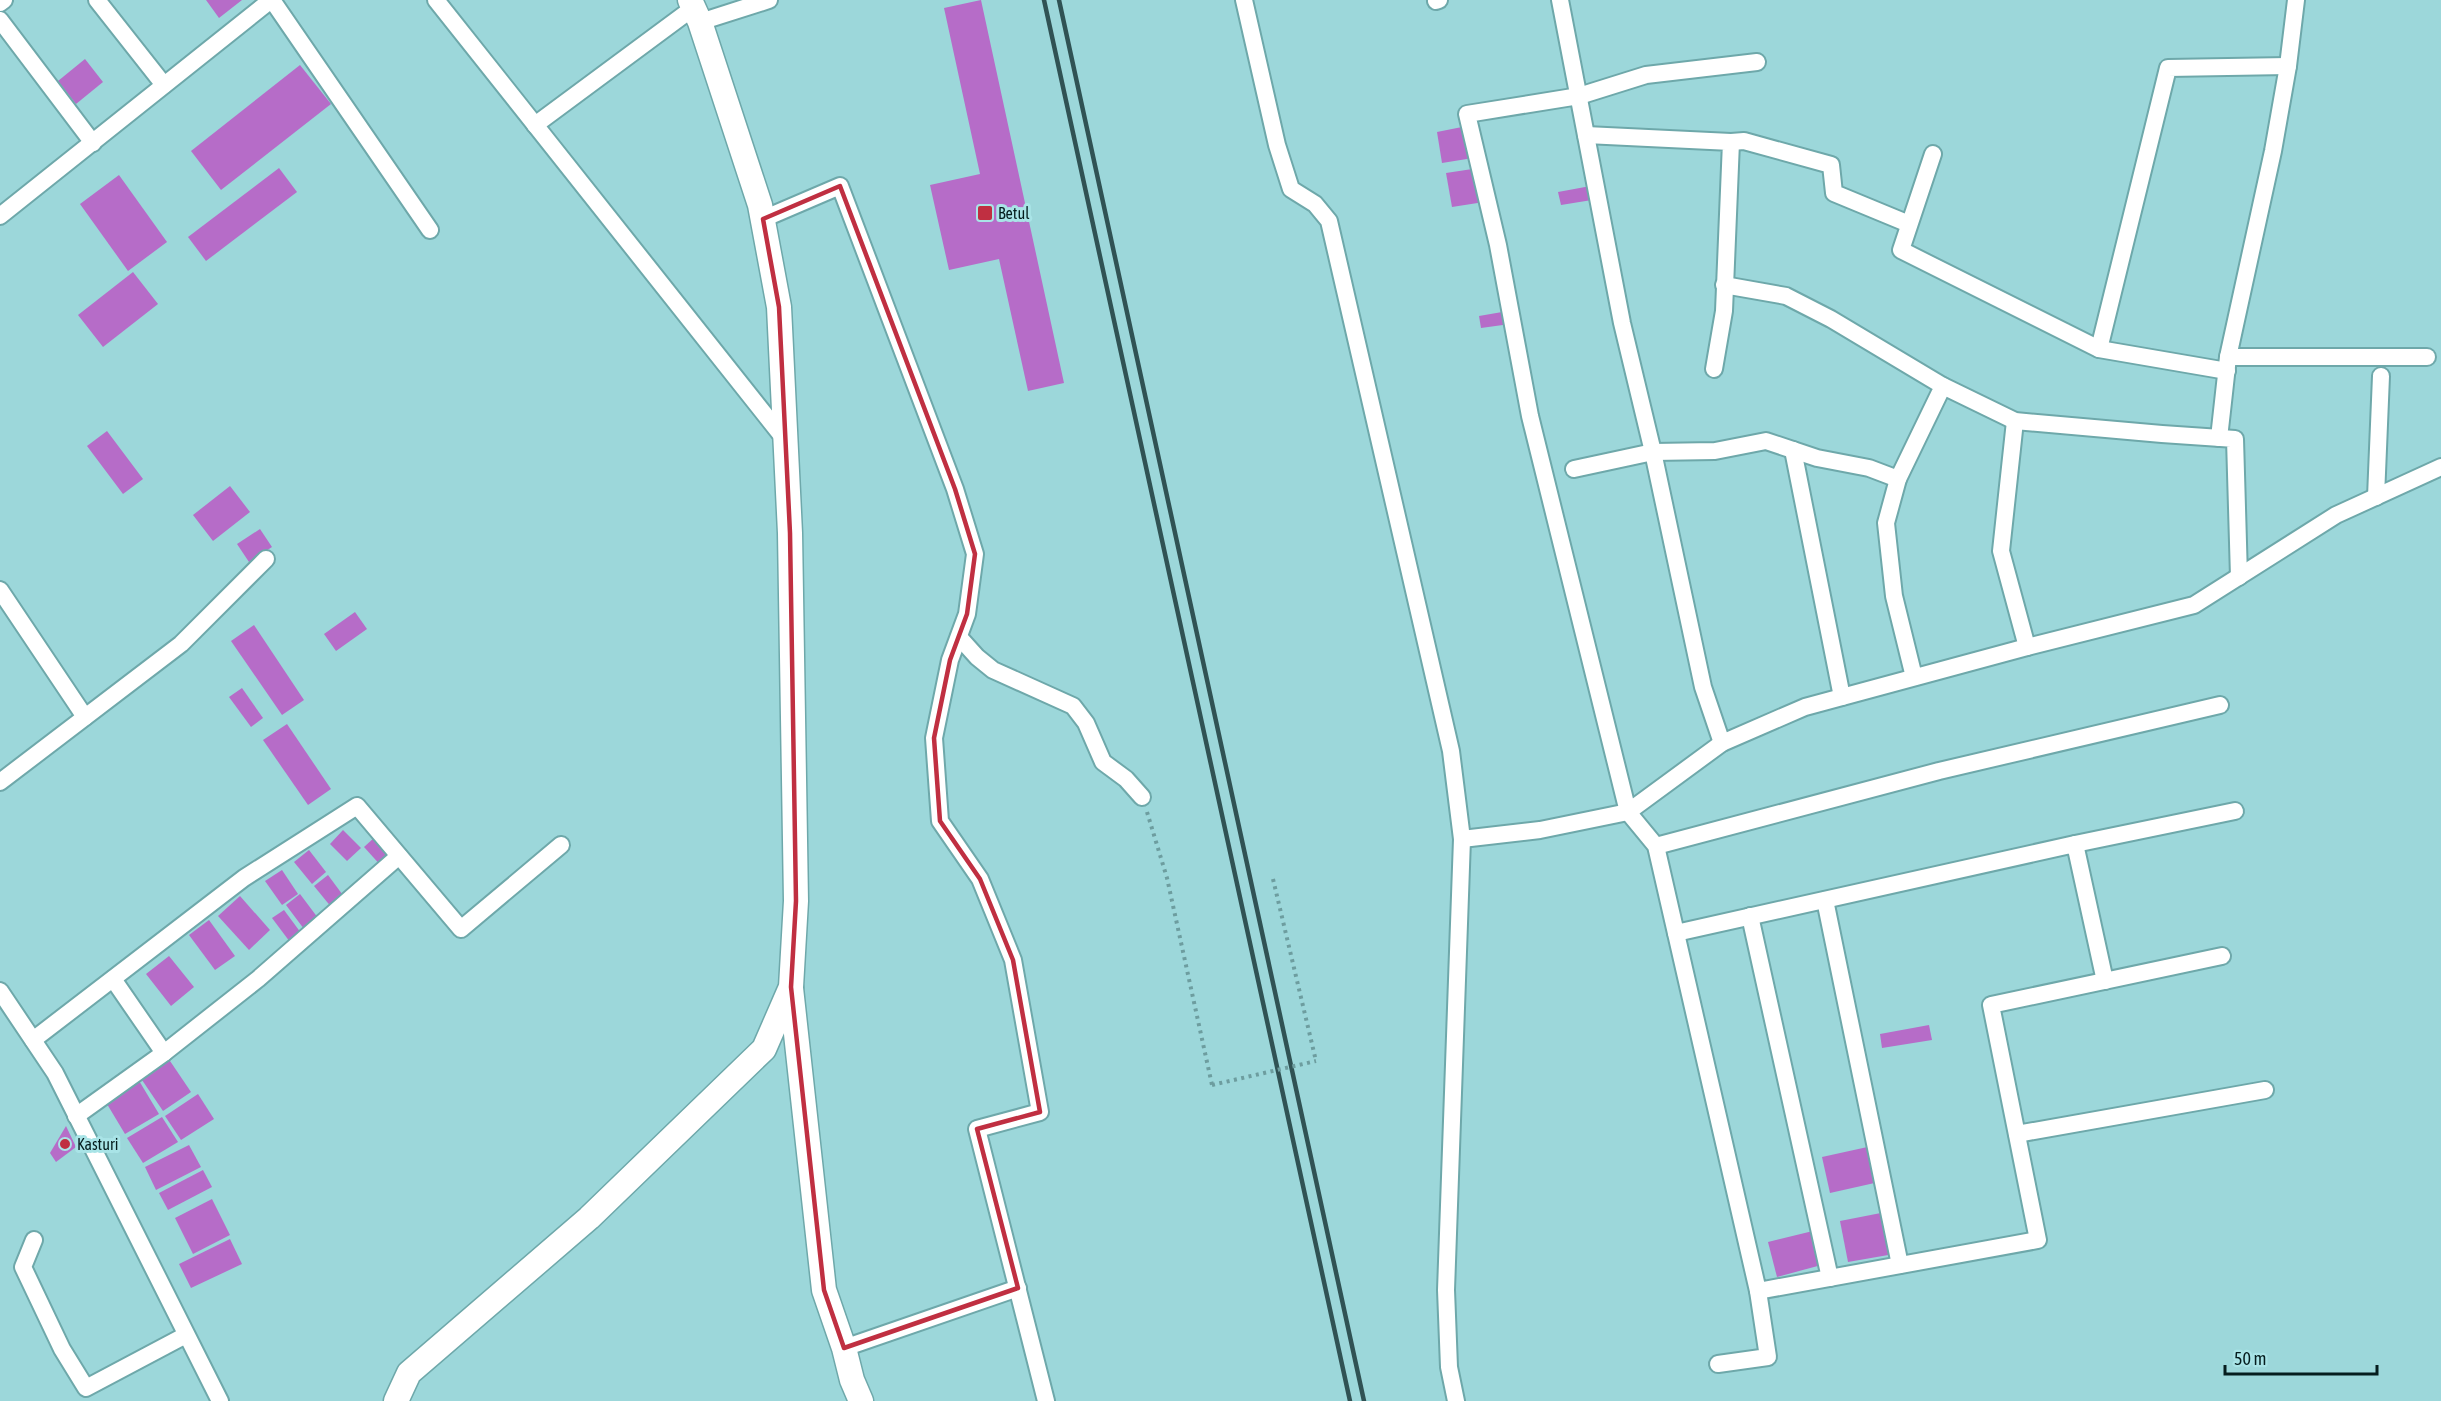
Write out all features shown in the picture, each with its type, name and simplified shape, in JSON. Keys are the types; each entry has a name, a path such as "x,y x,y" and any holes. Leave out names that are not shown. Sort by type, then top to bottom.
{"main road":[{"path":"694,10 760,205 778,307 790,533 796,901 791,987 824,1290 844,1348 852,1380 861,1401"},
{"path":"396,1401 409,1373 589,1218 764,1049 791,987"}],"street":[{"path":"0,3 4,0"},
{"path":"97,0 164,85"},
{"path":"0,216 271,0 430,230"},
{"path":"436,0 786,441"},
{"path":"536,125 694,10 769,0"},
{"path":"1244,0 1277,145 1291,189 1315,204 1329,221 1451,751 1462,840 1446,1290 1449,1367 1456,1401"},
{"path":"1560,0 1622,323 1653,452 1703,687 1722,743"},
{"path":"2219,438 2228,364 2273,151 2288,66 2296,0"},
{"path":"0,20 93,143"},
{"path":"1718,1364 1768,1357 1758,1292 1656,846 1628,812 1530,416 1498,245 1467,114 1579,96 1646,75 1758,62"},
{"path":"2099,349 2168,68 2288,66"},
{"path":"1586,135 1744,141 1831,165 1834,193 1910,224"},
{"path":"1714,369 1724,311 1731,142"},
{"path":"1933,154 1901,250 2099,349 2228,364 2427,357"},
{"path":"763,219 840,186 955,489 975,554 967,614 950,660 934,738 940,821 980,879 1013,960 1040,1112 977,1129 1046,1401"},
{"path":"1724,285 1786,296 1831,319 1942,386 2015,421 2235,439 2239,577"},
{"path":"2376,497 2380,376"},
{"path":"1914,677 1894,596 1886,522 1898,479 1942,386"},
{"path":"2015,421 2001,551 2027,647"},
{"path":"1574,469 1653,452 1715,451 1766,441 1817,458 1869,468 1898,479"},
{"path":"1793,450 1842,697"},
{"path":"1462,840 1540,830 1628,812 1722,743 1805,707 2194,605 2336,515 2441,467"},
{"path":"0,782 181,644 266,559"},
{"path":"0,590 85,717"},
{"path":"959,637 976,657 993,670 1073,706 1086,723 1103,762 1126,779 1142,797"},
{"path":"1656,846 1939,771 2220,705"},
{"path":"33,1040 244,878 357,806 461,929 561,845"},
{"path":"1676,933 2075,844 2235,811"},
{"path":"2075,844 2105,981"},
{"path":"76,1116 164,1053 258,979 399,856"},
{"path":"1825,900 1900,1265"},
{"path":"1750,916 1830,1278"},
{"path":"1758,1292 2038,1240 1992,1005 2222,956"},
{"path":"113,979 164,1053"},
{"path":"0,991 5,1010 33,1040 55,1073 220,1401"},
{"path":"2017,1134 2265,1090"},
{"path":"34,1240 23,1267 62,1349 86,1388 186,1335"},
{"path":"844,1348 1018,1288"}],"path":[{"path":"1142,797 1167,878 1212,1085 1316,1061 1273,879"}],"highlighted area":[{"path":"840,186 955,489 975,554 967,614 950,660 934,738 940,821 980,879 1013,960 1040,1112 977,1129 1018,1288 844,1348 824,1290 791,987 796,901 790,533 779,307 763,219"}],"building":[{"path":"206,0 242,0 219,18"},
{"path":"981,0 1064,383 1028,391 999,259 949,270 930,185 980,174 944,8"},
{"path":"85,59 103,82 76,104 58,81"},
{"path":"300,65 331,104 221,190 191,151"},
{"path":"1467,126 1473,158 1442,163 1437,132"},
{"path":"279,168 297,192 206,261 188,237"},
{"path":"1479,168 1484,202 1452,207 1446,173"},
{"path":"119,175 167,242 128,271 80,204"},
{"path":"1596,185 1598,199 1561,205 1558,192"},
{"path":"133,272 158,304 103,347 78,315"},
{"path":"1508,311 1510,324 1481,328 1479,316"},
{"path":"107,431 143,479 123,494 87,446"},
{"path":"230,486 250,512 213,541 193,515"},
{"path":"260,529 272,547 249,562 237,544"},
{"path":"355,612 367,629 336,651 324,634"},
{"path":"254,625 304,700 282,715 231,641"},
{"path":"242,688 263,718 251,727 229,697"},
{"path":"287,724 331,789 308,805 263,740"},
{"path":"343,830 361,848 347,861 330,844"},
{"path":"375,837 394,858 383,868 364,847"},
{"path":"309,850 326,872 312,884 294,862"},
{"path":"282,870 298,894 282,905 265,881"},
{"path":"328,875 345,898 332,908 314,886"},
{"path":"300,894 318,918 304,929 286,905"},
{"path":"240,896 270,930 249,950 218,916"},
{"path":"284,910 301,933 290,942 272,918"},
{"path":"209,920 235,956 215,970 189,935"},
{"path":"169,956 194,987 171,1006 146,974"},
{"path":"1929,1025 1932,1040 1882,1048 1880,1034"},
{"path":"168,1058 191,1092 163,1111 140,1077"},
{"path":"138,1079 159,1114 125,1134 104,1099"},
{"path":"198,1094 214,1119 181,1140 165,1116"},
{"path":"162,1117 178,1142 143,1163 127,1138"},
{"name":"Kasturi","path":"66,1126 76,1147 56,1162 50,1153"},
{"path":"189,1145 201,1167 156,1190 145,1167"},
{"path":"1872,1146 1879,1182 1830,1193 1822,1157"},
{"path":"203,1170 212,1187 168,1210 159,1193"},
{"path":"212,1199 230,1235 193,1254 175,1218"},
{"path":"1886,1212 1894,1254 1848,1262 1840,1221"},
{"path":"1817,1230 1825,1264 1777,1277 1768,1242"},
{"path":"230,1239 242,1264 191,1288 179,1264"}],"railway":[{"path":"1044,0 1350,1401"},
{"path":"1059,0 1364,1401"}],"place":[{"name":"Betul","path":"985,213"},
{"name":"Kasturi","path":"65,1144"}]}
